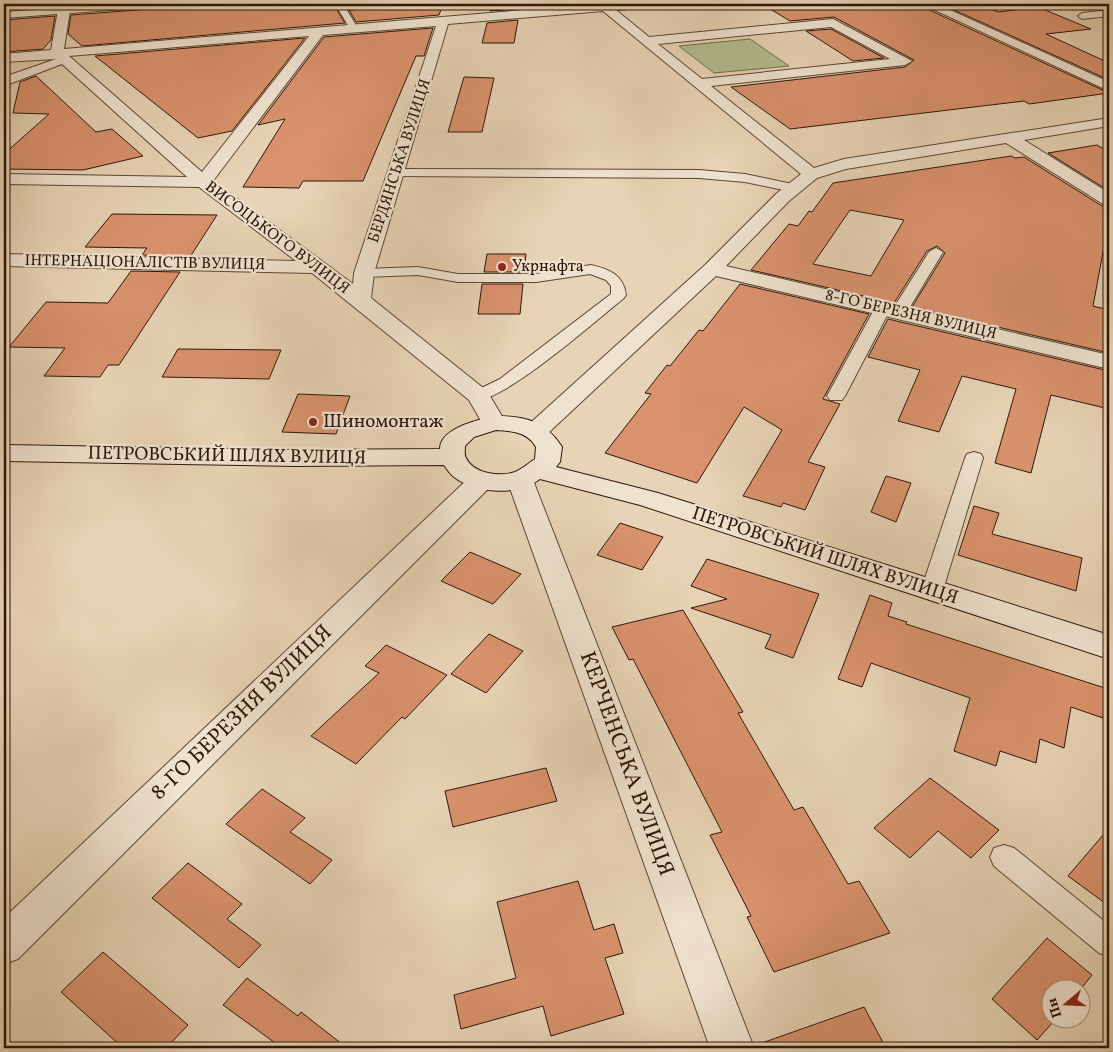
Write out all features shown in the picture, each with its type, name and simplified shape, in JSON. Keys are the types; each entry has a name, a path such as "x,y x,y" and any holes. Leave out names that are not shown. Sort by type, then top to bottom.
{"street":[{"path":"4,58 61,56 603,6 650,4"},
{"path":"928,4 1109,87"},
{"path":"603,6 811,174"},
{"path":"61,56 65,7"},
{"name":"БЕРДЯНСЬКА ВУЛИЦЯ","path":"361,300 364,273 444,22"},
{"path":"647,41 833,23 905,62 699,83"},
{"path":"4,179 203,182 318,33"},
{"path":"4,82 61,56"},
{"name":"ВИСОЦЬКОГО ВУЛИЦЯ","path":"61,56 203,182 361,300 478,396 494,423"},
{"path":"536,431 712,269 793,188 811,174 844,164 1109,122"},
{"path":"1009,138 1109,200"},
{"name":"ІНТЕРНАЦІОНАЛІСТІВ ВУЛИЦЯ","path":"4,260 316,267"},
{"name":"8-ГО БЕРЕЗНЯ ВУЛИЦЯ","path":"712,269 1109,362"},
{"path":"451,457 451,449 462,435 482,425 494,423 518,424 536,431 546,439 550,454 547,462 530,475"},
{"name":"ПЕТРОВСЬКИЙ ШЛЯХ ВУЛИЦЯ","path":"4,453 295,458 451,457 460,471 481,481 508,482 530,475 649,499 1109,647"},
{"name":"КЕРЧЕНСЬКА ВУЛИЦЯ","path":"530,475 732,1048"},
{"name":"8-ГО БЕРЕЗНЯ ВУЛИЦЯ","path":"4,945 481,481"}],"lane":[{"path":"4,15 65,7 151,4"},
{"path":"339,4 355,30"},
{"path":"1084,11 1106,13"},
{"path":"397,173 699,174 744,178 793,188"},
{"path":"836,396 891,310 936,252"},
{"path":"364,273 418,271 458,278 536,278 591,269 611,277 618,285 619,295 506,383 478,396"},
{"path":"932,590 974,458"},
{"path":"1004,857 1109,943"}],"green space":[{"path":"750,39 789,66 714,73 679,46"}],"building":[{"path":"57,4 57,6 4,10 4,7"},
{"path":"157,4 333,4 345,23 82,46 68,34 71,15 151,9"},
{"path":"443,4 439,15 356,22 349,10"},
{"path":"492,4 520,4 519,9 490,11"},
{"path":"762,4 914,4 914,7 923,7 1109,93 1029,104 1024,101 790,129 731,87 905,67 914,60 834,17 790,21"},
{"path":"979,4 998,12 1038,7 1091,29 1046,34 1109,63 1109,80 943,5"},
{"path":"55,16 51,40 43,49 4,52 4,20"},
{"path":"518,20 514,43 482,43 487,23"},
{"path":"433,28 424,56 416,56 363,181 303,181 299,188 243,187 285,119 258,125 324,37"},
{"path":"831,29 884,58 853,61 806,31"},
{"path":"305,38 232,131 198,138 95,56"},
{"path":"36,76 96,132 112,129 143,156 83,170 4,169 4,154 49,114 13,113 20,82"},
{"path":"464,77 494,78 482,132 448,132"},
{"path":"1097,145 1109,152 1109,191 1048,153"},
{"path":"1011,156 1015,158 1024,157 1102,206 1109,207 1109,220 1093,306 1109,310 1109,353 912,307 945,253 937,246 927,251 894,303 751,270 789,224 798,226 809,211 812,212 833,183","holes":["850,210 904,220 871,276 813,264"]},
{"path":"112,214 217,215 190,257 142,255 147,248 85,247"},
{"path":"487,254 526,254 524,272 484,272"},
{"path":"131,271 180,272 119,365 108,365 100,377 44,376 65,348 9,347 46,302 108,303"},
{"path":"482,284 523,284 520,314 478,314"},
{"path":"740,284 869,314 823,399 840,404 808,462 825,467 805,510 783,503 781,507 743,496 782,430 744,407 697,483 605,453 651,394 645,393 667,365 670,366 699,330 703,331"},
{"path":"888,319 1109,371 1109,409 1051,395 1031,473 995,463 1016,389 962,376 939,432 898,421 920,370 868,357"},
{"path":"178,349 281,350 269,379 162,377"},
{"name":"Шиномонтаж","path":"298,394 350,396 336,434 282,432"},
{"path":"886,476 911,483 896,522 871,512"},
{"path":"974,506 999,513 992,534 1082,558 1076,591 958,555"},
{"path":"620,523 663,537 642,570 597,555"},
{"path":"470,552 521,574 493,604 441,581"},
{"path":"707,559 819,594 793,658 765,648 771,635 691,608 727,599 691,586"},
{"path":"870,595 892,603 888,616 907,622 906,624 1108,689 1103,718 1071,707 1064,748 1040,739 1036,763 1000,751 996,766 954,751 970,698 871,663 862,687 838,679"},
{"path":"683,610 743,712 738,713 794,810 803,807 848,884 859,881 890,933 774,972 747,917 751,916 710,835 722,832 633,659 629,660 612,627"},
{"path":"489,634 523,651 486,693 451,674"},
{"path":"386,645 447,675 405,719 402,717 356,764 311,736 379,673 365,666"},
{"path":"546,768 557,801 453,827 445,791"},
{"path":"930,778 999,830 971,858 938,831 910,858 874,828"},
{"path":"262,789 305,818 290,832 332,860 310,884 226,824"},
{"path":"1109,828 1109,906 1068,876"},
{"path":"188,863 242,904 227,919 261,945 239,968 152,898"},
{"path":"578,881 594,930 614,924 623,953 605,958 624,1014 551,1036 543,1006 461,1029 454,995 516,978 497,902"},
{"path":"1047,938 1092,975 1088,980 1040,980 1040,1030 1046,1030 1037,1040 992,999"},
{"path":"103,952 188,1025 166,1048 123,1048 61,992"},
{"path":"247,978 298,1016 301,1012 347,1048 282,1048 223,1005"},
{"path":"864,1007 886,1048 759,1048 759,1044"}],"place":[{"name":"Укрнафта","path":"502,267"},
{"name":"Шиномонтаж","path":"313,422"}]}
